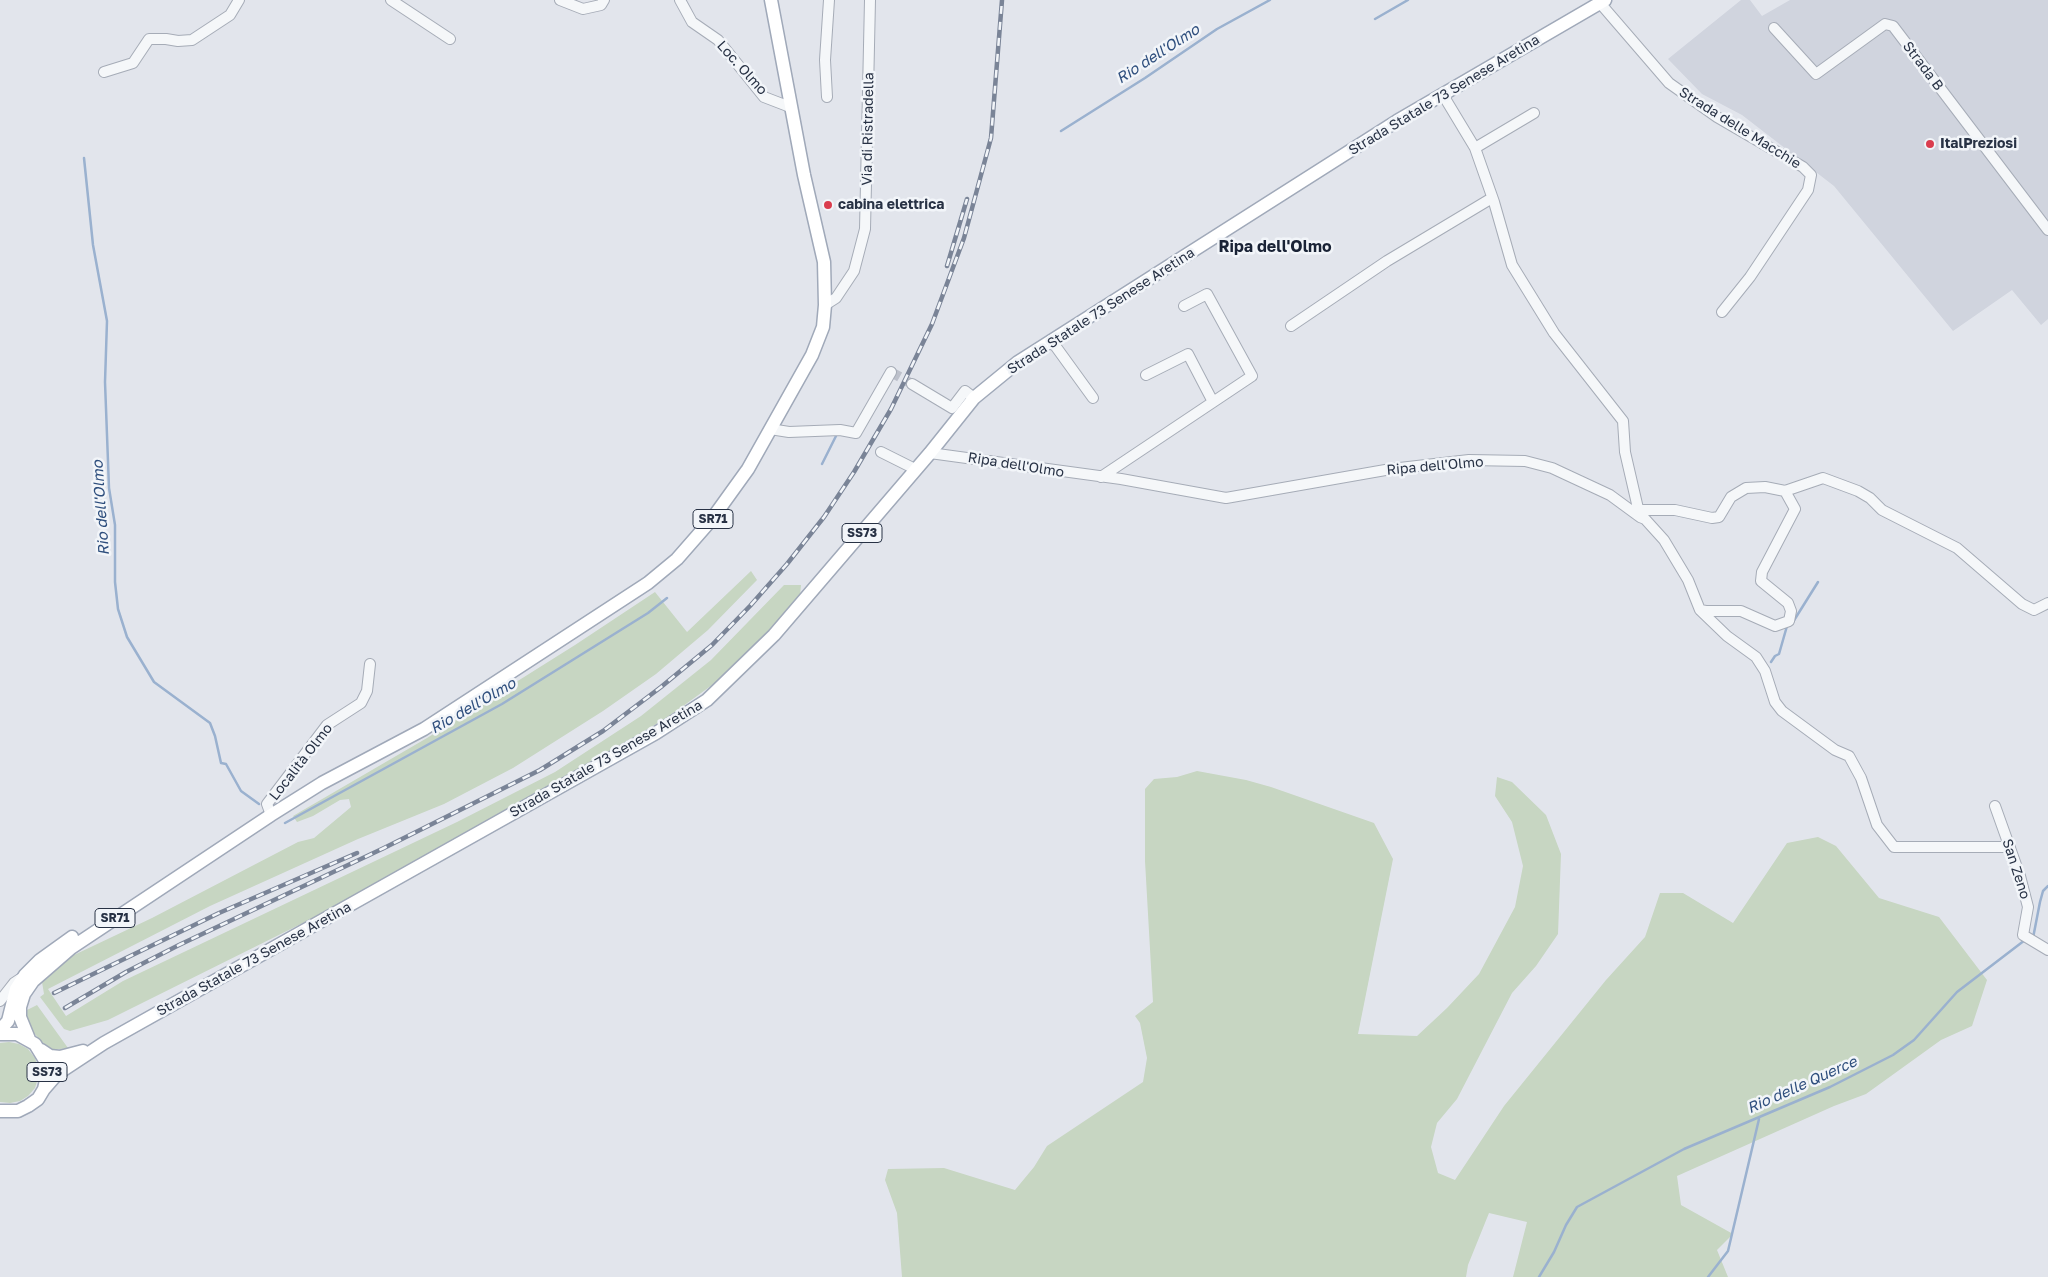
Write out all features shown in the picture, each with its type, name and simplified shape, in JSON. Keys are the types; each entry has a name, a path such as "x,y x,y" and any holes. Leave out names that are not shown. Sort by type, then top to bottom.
{"main road":[{"name":"SR71","path":"29,1039 22,1026 20,1007 24,994 33,981 71,948 271,815 322,783 424,729 648,583 676,559 712,520 748,469 812,355 823,327 825,304 824,262 790,107 771,0"},
{"name":"Strada Statale 73 Senese Aretina","path":"2,1112 18,1111 28,1106 38,1098 57,1074 104,1043 656,732 707,700 774,635 930,453 974,398 1018,362 1397,121 1603,1"},
{"name":"SR71","path":"0,1030 8,1021 16,989 25,975 40,960 222,839 255,826"},
{"path":"0,1034 17,1034 29,1039"},
{"name":"Strada Statale 73 Senese Aretina","path":"29,1039 50,1056 60,1057 73,1055 104,1043"},
{"name":"SS73","path":"41,1050 47,1069 44,1089"}],"street":[{"path":"104,72 133,63 149,39 192,40 230,15 239,0"},
{"path":"391,0 450,39"},
{"path":"560,0 583,9 601,5 604,0"},
{"name":"Loc. Olmo","path":"680,0 692,22 718,40 764,96 790,107"},
{"path":"827,97 825,60 829,0"},
{"name":"Via di Ristradella","path":"825,304 836,298 854,271 865,229 870,0"},
{"name":"Strada delle Macchie","path":"1603,1 1669,83 1717,117 1802,167 1810,175 1808,190 1750,277 1722,312"},
{"name":"Strada B","path":"1774,28 1816,74 1885,24 1893,26 2048,230"},
{"path":"1443,95 1475,148 1512,265 1554,333 1623,421 1625,452 1639,514 1675,510 1719,518 1731,497 1746,488 1765,487 1785,491 1823,478 1858,491 1870,498 1882,510 1957,548 2022,604 2034,610 2048,603"},
{"path":"1475,148 1534,113"},
{"path":"1291,326 1387,261 1492,198"},
{"path":"1101,477 1252,376 1207,294 1184,306"},
{"path":"1050,340 1093,398"},
{"path":"1146,375 1188,354 1213,402"},
{"path":"770,429 789,432 840,430 856,433 891,372"},
{"path":"912,384 952,408 965,392 974,398"},
{"path":"881,452 916,469"},
{"name":"Ripa dell'Olmo","path":"930,453 1101,477 1226,498 1391,469 1469,460 1525,461 1552,468 1610,495 1645,519 1664,540 1684,572 1700,610"},
{"path":"1700,610 1742,611 1775,626 1789,621 1791,611 1788,603 1761,581 1762,572 1795,510 1785,491"},
{"path":"1700,610 1727,636 1756,657 1765,671 1775,702 1782,711 1835,750 1849,756 1860,778 1877,825 1894,847 2010,847"},
{"name":"Località Olmo","path":"271,815 268,804 327,725 361,703 367,691 370,664"},
{"name":"San Zeno","path":"1995,806 2010,847 2028,907 2023,935 2048,950"},
{"path":"0,1001 14,984 25,975"}],"shaded area":[{"path":"1741,0 1750,0 1762,16 1790,0 2048,0 2048,319 2041,325 2012,290 1953,331 1834,186 1742,115 1702,94 1668,59"}],"green space":[{"path":"751,571 757,580 708,630 656,674 603,711 513,768 444,804 358,839 210,906 48,989 66,1016 123,981 457,822 555,772 641,716 711,660 784,585 801,585 800,596 719,680 668,717 558,782 329,910 108,1020 70,1031 64,1029 40,997 44,994 42,982 46,976 74,955 152,918 298,842 314,838 351,807 349,799 340,800 313,816 297,822 293,816 427,738 655,592 687,632"},
{"path":"1197,771 1246,780 1271,787 1374,823 1393,859 1358,1034 1417,1036 1479,974 1515,907 1523,866 1512,822 1495,796 1497,777 1512,782 1546,815 1561,854 1558,934 1536,966 1512,993 1457,1099 1437,1123 1431,1147 1438,1173 1455,1180 1504,1106 1606,980 1645,937 1660,893 1683,893 1733,923 1787,843 1818,837 1836,846 1879,898 1939,917 1987,980 1972,1026 1941,1040 1866,1094 1834,1106 1677,1176 1681,1205 1733,1234 1717,1250 1728,1277 1513,1277 1527,1222 1489,1213 1468,1265 1466,1277 902,1277 897,1213 885,1180 888,1169 944,1168 1015,1190 1034,1167 1047,1146 1143,1082 1147,1058 1140,1023 1135,1016 1153,1002 1145,861 1145,789 1154,779 1177,777"},
{"path":"37,1005 68,1048 53,1050 47,1047 30,1029 27,1020 27,1010"},
{"path":"0,1043 19,1044 28,1049 35,1058 38,1067 38,1078 35,1088 20,1101 10,1103 0,1102"}],"waterway":[{"name":"Rio dell'Olmo","path":"1061,131 1145,78 1217,29 1270,0"},
{"path":"1375,19 1408,0"},
{"name":"Rio dell'Olmo","path":"84,158 93,245 107,321 105,382 109,488 115,525 115,582 118,609 127,637 154,682 210,723 221,763 226,764 241,791 259,804"},
{"name":"Rio dell'Olmo","path":"822,464 837,434"},
{"path":"1793,622 1818,582"},
{"name":"Rio dell'Olmo","path":"285,823 502,704 648,613 667,598"},
{"path":"1771,662 1779,654 1787,626"},
{"name":"Rio delle Querce","path":"2033,938 2043,891 2048,886"},
{"name":"Rio delle Querce","path":"1539,1277 1577,1207 1684,1149 1830,1087 1893,1055 1914,1040 1957,992 2025,940"},
{"path":"1708,1277 1728,1251 1759,1119"}],"tunnel":[{"path":"891,372 912,384"}],"railway":[{"path":"65,1008 126,972 179,945 384,848 540,770 603,731 661,687 712,645 750,606 787,564 824,517 854,472 891,409 932,324 964,238 991,138 1002,0"},
{"path":"947,266 967,199"},
{"path":"54,993 219,913 357,853"}],"place":[{"name":"ItalPreziosi","path":"1930,144"},
{"name":"cabina elettrica","path":"828,205"}],"district":[{"name":"Ripa dell'Olmo","path":"1275,247"}]}
